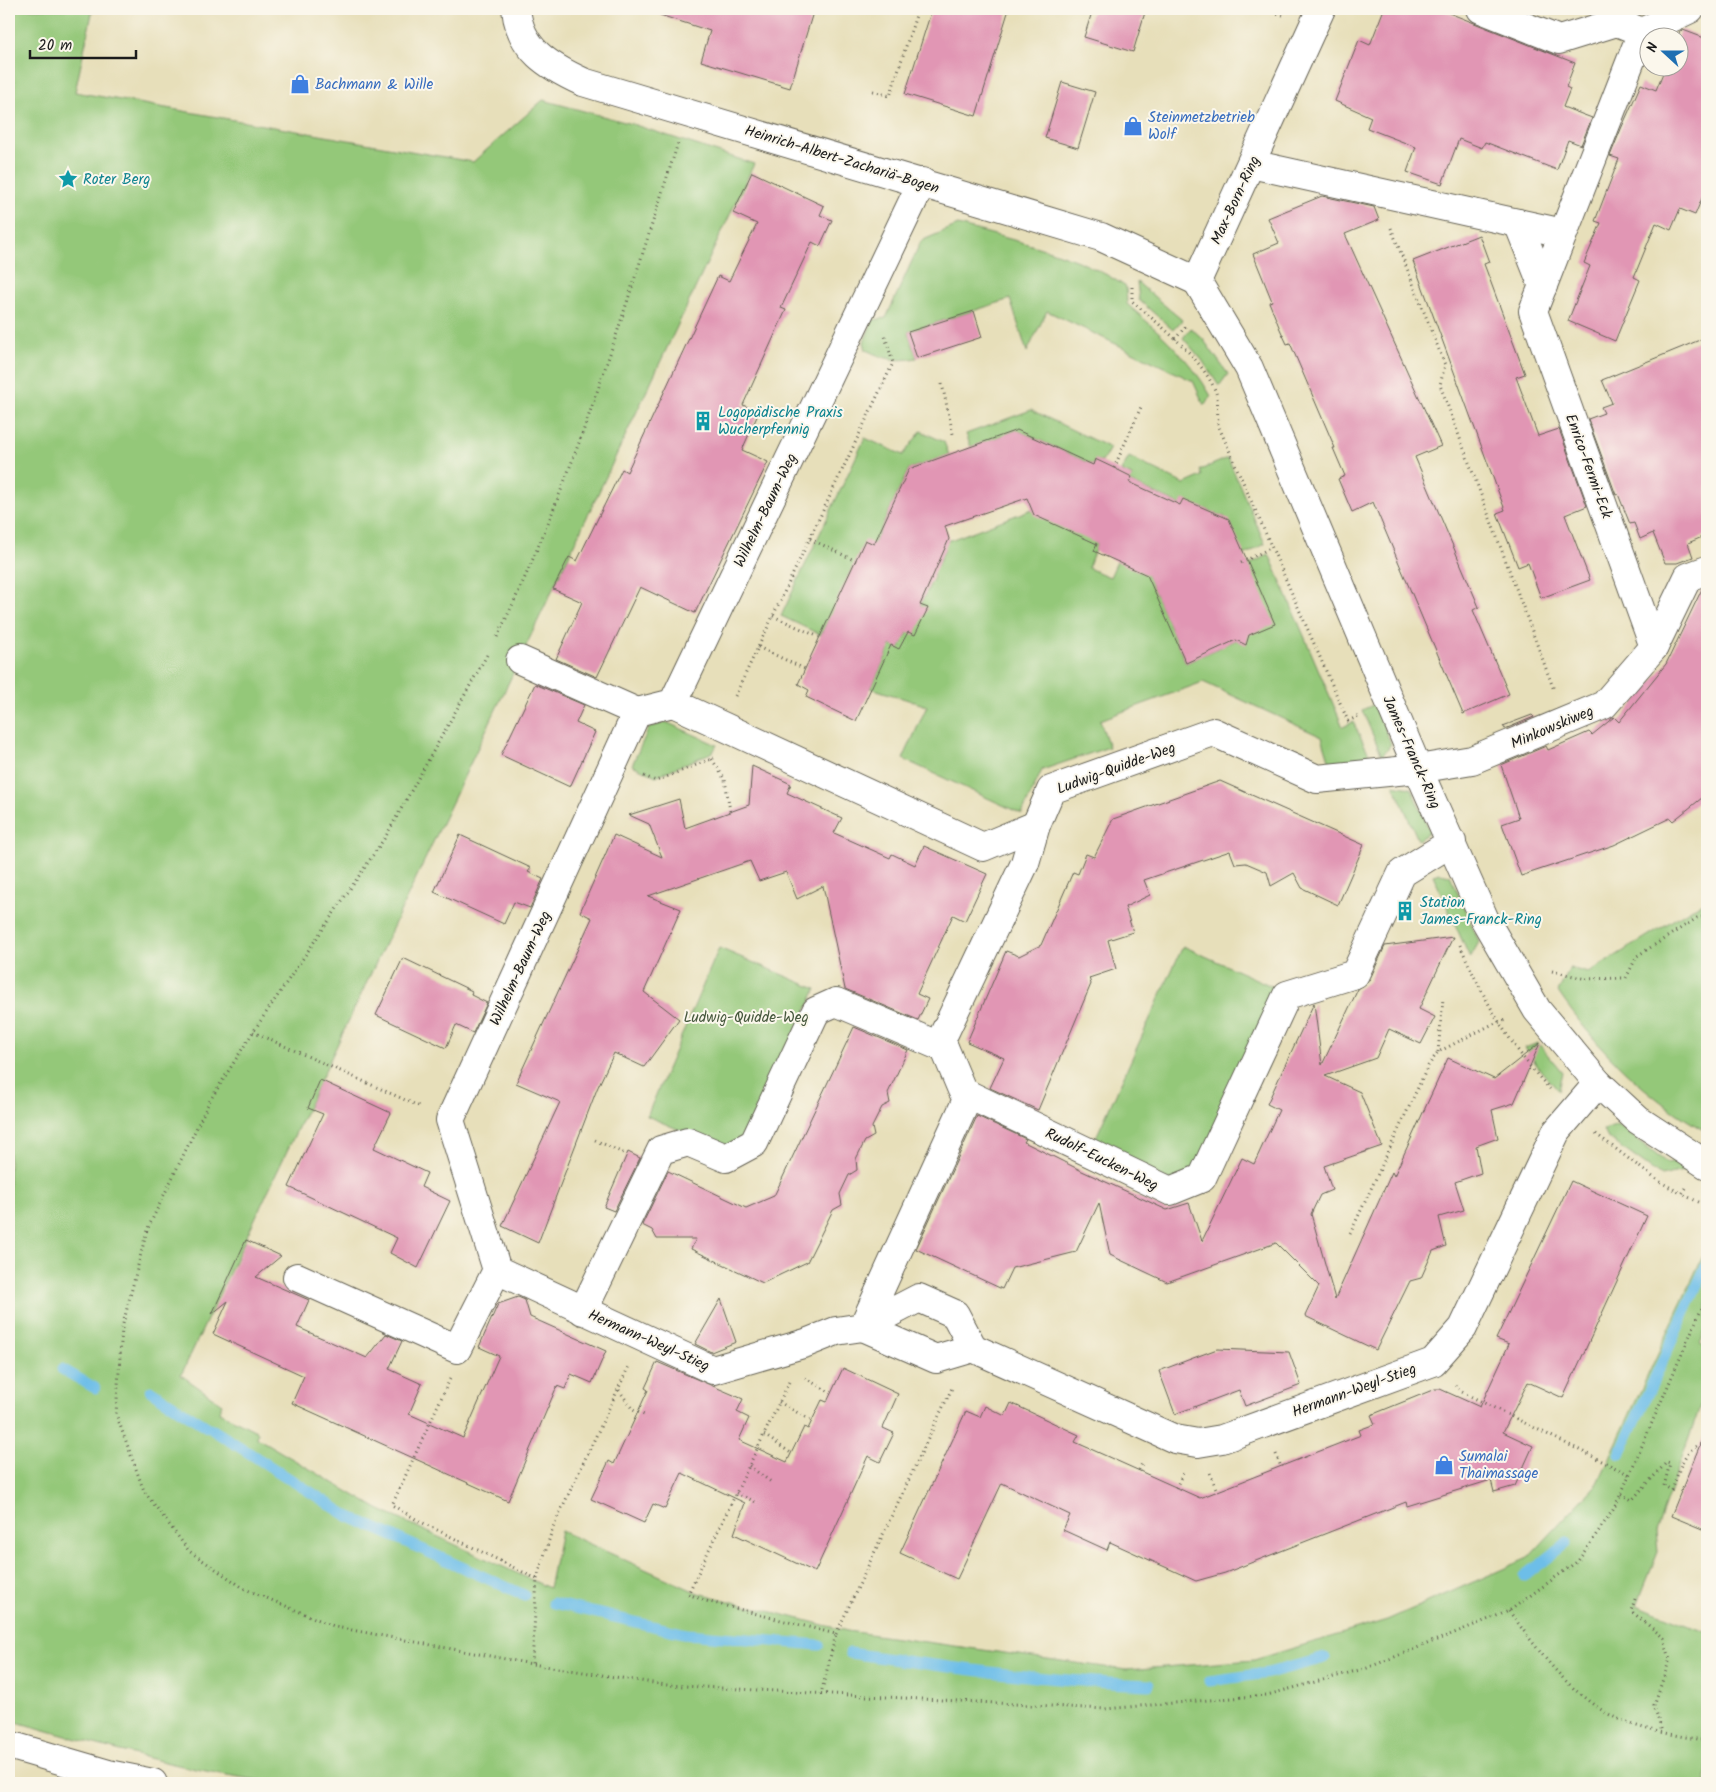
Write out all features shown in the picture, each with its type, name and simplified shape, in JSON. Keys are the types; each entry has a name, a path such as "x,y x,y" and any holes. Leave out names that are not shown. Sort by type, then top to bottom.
{"street":[{"name":"Heinrich-Albert-Zachariä-Bogen","path":"516,9 518,27 529,46 545,61 583,82 1101,237 1197,281"},
{"name":"Max-Born-Ring","path":"1197,281 1321,9"},
{"path":"1482,9 1559,40 1627,21 1690,9"},
{"path":"1702,9 1707,11"},
{"name":"Enrico-Fermi-Eck","path":"1627,21 1563,233 1533,311 1654,647"},
{"path":"1251,164 1563,233"},
{"name":"Wilhelm-Baum-Weg","path":"673,703 922,182"},
{"path":"1518,223 1543,286"},
{"name":"James-Franck-Ring","path":"1197,281 1249,368 1418,769 1485,920 1508,960 1537,1010 1598,1083 1638,1120 1707,1165"},
{"name":"Minkowskiweg","path":"1418,769 1472,760 1604,705 1654,647 1688,577 1707,570"},
{"path":"520,660 637,712 673,703 983,847 1036,825"},
{"name":"Wilhelm-Baum-Weg","path":"450,1120 637,712"},
{"name":"Ludwig-Quidde-Weg","path":"944,1048 941,1040 1025,863 1036,825 1051,790 1213,732 1317,779 1418,769"},
{"name":"Rudolf-Eucken-Weg","path":"968,1095 1170,1191 1202,1178 1288,995 1355,974 1402,873 1452,842"},
{"path":"583,1311 661,1150 688,1142 726,1158 754,1143 816,1011 836,1002 944,1048 962,1090 968,1095 863,1327 936,1359 973,1348"},
{"name":"Hermann-Weyl-Stieg","path":"497,1270 713,1370 806,1343 836,1331 863,1327 919,1298 956,1314 973,1348 1175,1439 1198,1443 1226,1438 1433,1362 1463,1328 1556,1132 1598,1083"},
{"path":"297,1277 457,1349 497,1270 450,1120"},
{"path":"9,1745 108,1774 153,1783"}],"path":[{"path":"872,91 890,96 918,9"},
{"path":"496,639 556,505 608,360 687,113"},
{"path":"1377,192 1445,365 1440,385 1566,721"},
{"path":"614,762 656,781 722,755 733,730 730,707 893,363 871,290"},
{"path":"942,384 953,434"},
{"path":"1114,468 1141,407"},
{"path":"810,539 856,560"},
{"path":"1241,563 1272,547"},
{"path":"773,616 819,638"},
{"path":"492,646 386,836 253,1032 209,1102 147,1230 122,1328 116,1414 144,1491 189,1551 245,1589 336,1627 532,1664 666,1685 1105,1710 1267,1695 1367,1668 1508,1611 1578,1561 1613,1510 1621,1494 1707,1296"},
{"path":"758,647 805,669"},
{"path":"712,759 725,780 730,811"},
{"path":"1508,960 1586,979 1626,978 1637,956 1697,918 1707,916"},
{"path":"1438,1052 1443,999"},
{"path":"1350,1234 1428,1066 1438,1052 1493,1024 1537,1010"},
{"path":"253,1032 450,1120"},
{"path":"1433,1362 1462,1392 1630,1475"},
{"path":"801,1376 831,1393"},
{"path":"532,1664 537,1579 553,1527 622,1380"},
{"path":"449,1382 392,1505 419,1521 537,1579"},
{"path":"786,1388 688,1594 706,1601 836,1634"},
{"path":"618,1389 633,1410 644,1415"},
{"path":"821,1694 836,1634 947,1398"},
{"path":"779,1402 812,1421"},
{"path":"764,1435 791,1453"},
{"path":"1621,1494 1632,1500 1667,1462 1670,1464 1664,1486 1672,1490 1688,1452 1699,1444 1707,1444"},
{"path":"749,1466 771,1482"},
{"path":"736,1493 758,1502"},
{"path":"1635,1598 1631,1611 1664,1638 1670,1659 1654,1705 1662,1733"},
{"path":"1508,1611 1535,1646 1572,1687 1614,1716 1662,1733 1707,1741"}],"green space":[{"path":"9,9 93,9 75,92 473,162 543,100 632,124 754,164 181,1375 222,1404 219,1412 258,1432 257,1438 378,1509 549,1588 561,1531 698,1593 847,1631 1126,1670 1254,1660 1387,1620 1528,1558 1598,1483 1707,1247 1707,1327 1700,1344 1707,1347 1707,1387 1656,1531 1658,1552 1637,1605 1707,1633 1707,1783 283,1783 179,1765 9,1720"},
{"path":"958,225 1067,257 1107,275 1126,287 1127,304 1162,335 1184,358 1203,382 1211,396 1204,405 1193,381 1047,311 1027,352 1010,299 908,332 917,358 890,359 866,350 864,342 873,320 886,318 921,241"},
{"path":"1137,282 1182,320 1173,330 1139,300"},
{"path":"1191,328 1203,339 1228,374 1219,386 1202,360 1183,338"},
{"path":"1031,410 1110,448 1102,462 1095,460 1093,465 1017,430 971,447 966,434"},
{"path":"921,431 944,442 949,455 909,469 874,544 856,561 848,577 838,620 829,617 821,635 781,616 865,438 903,455"},
{"path":"1129,457 1184,484 1202,476 1200,470 1228,458 1265,544 1239,558 1225,517 1183,500 1181,505 1129,482 1132,476 1121,471"},
{"path":"1043,505 1097,544 1088,568 1110,577 1120,555 1143,565 1186,663 1236,640 1246,644 1243,568 1269,554 1343,727 1353,722 1371,758 1330,763 1322,737 1203,682 1100,720 1109,747 1042,770 1022,814 903,759 927,706 871,688 891,645 899,649 908,632 927,608 920,605 934,577 929,562 937,566 945,549 937,545"},
{"path":"1375,704 1391,744 1382,756 1362,710"},
{"path":"666,722 717,745 713,752 656,776 632,765 649,728"},
{"path":"1394,785 1411,788 1430,832 1418,840"},
{"path":"1440,873 1450,875 1479,942 1470,958 1433,875"},
{"path":"1707,899 1707,1132 1664,1104 1624,1071 1589,1033 1558,992 1570,968 1588,973"},
{"path":"1183,946 1278,989 1193,1174 1172,1182 1092,1146"},
{"name":"Ludwig-Quidde-Weg","path":"719,948 816,989 746,1142 726,1150 647,1116"},
{"path":"1538,1043 1562,1072 1558,1090 1541,1071 1525,1048"},
{"path":"1618,1125 1667,1163 1681,1160 1690,1165 1688,1170 1661,1176 1607,1137 1604,1130"}],"building":[{"path":"661,9 814,9 790,88 701,61 710,31 660,15"},
{"path":"932,9 1009,9 976,116 905,94"},
{"path":"1093,9 1146,9 1133,52 1084,37"},
{"path":"1384,9 1439,9 1575,63 1566,87 1570,89 1563,107 1592,118 1581,145 1568,140 1557,170 1485,142 1482,148 1459,139 1442,184 1407,172 1416,147 1367,128 1371,117 1335,101 1359,40 1370,45"},
{"path":"1688,32 1707,39 1707,186 1695,215 1680,209 1671,230 1656,223 1634,277 1640,280 1615,341 1568,321 1590,266 1584,263 1601,223 1595,221 1619,159 1610,156 1641,84 1656,90 1661,78 1688,78"},
{"path":"1062,82 1095,92 1078,148 1045,138"},
{"path":"752,172 824,206 820,215 832,220 820,246 812,242 781,308 786,310 743,405 759,412 742,450 768,462 695,613 640,587 597,677 556,659 582,602 553,589 569,557 577,561 622,469 627,472 718,276 729,281 757,224 733,213"},
{"path":"1322,196 1374,207 1379,220 1345,234 1441,446 1415,457 1479,607 1473,610 1509,694 1463,714 1373,502 1352,512 1338,479 1345,476 1333,448 1335,448 1290,343 1287,344 1280,329 1269,302 1272,301 1253,254 1279,243 1268,218"},
{"path":"1479,235 1489,262 1484,264 1525,374 1516,377 1538,436 1559,429 1587,506 1565,515 1590,580 1541,598 1528,563 1518,567 1497,513 1505,510 1413,261"},
{"path":"974,311 982,337 917,358 908,332"},
{"path":"1707,337 1707,535 1688,543 1693,557 1677,563 1665,563 1653,533 1640,539 1634,523 1630,524 1618,494 1616,495 1588,419 1604,413 1601,407 1612,403 1602,380"},
{"path":"1017,430 1093,465 1095,459 1132,477 1129,482 1180,505 1183,499 1229,519 1275,624 1249,635 1246,645 1236,640 1186,663 1147,575 1094,551 1097,544 1034,515 1027,498 945,526 949,539 920,605 928,608 915,635 908,632 899,649 891,645 856,721 806,697 809,690 798,684 865,540 874,544 909,469"},
{"path":"1707,587 1707,794 1673,821 1670,818 1614,845 1521,876 1502,824 1519,818 1501,765 1546,746 1548,750 1589,732 1592,735 1614,717 1619,722 1666,664 1702,589"},
{"path":"535,684 584,705 576,723 595,732 570,787 501,755"},
{"path":"1532,715 1534,717 1505,729 1503,726"},
{"path":"752,766 791,784 787,793 842,818 834,833 890,858 892,854 915,865 924,846 987,874 965,921 953,915 917,994 928,999 918,1020 845,989 823,886 797,899 786,872 759,881 750,861 648,896 681,909 644,992 679,1019 644,1067 614,1053 597,1089 538,1243 502,1226 560,1102 516,1083 592,918 580,912 614,835 662,857 649,824 629,815 679,799 685,828 749,805"},
{"path":"1220,781 1364,845 1338,905 1302,888 1294,873 1271,886 1267,872 1246,863 1235,864 1230,851 1144,880 1150,895 1125,907 1133,932 1108,940 1116,969 1089,978 1091,984 1038,1110 990,1088 1004,1058 967,1042 1006,951 1019,956 1041,945 1073,872 1078,874 1086,854 1094,857 1113,819"},
{"path":"460,835 531,868 528,872 543,879 530,908 514,902 504,924 434,892"},
{"path":"1453,937 1419,1009 1435,1017 1421,1044 1389,1029 1376,1058 1325,1076 1360,1092 1382,1146 1324,1166 1332,1190 1320,1195 1311,1214 1335,1299 1392,1172 1394,1176 1448,1058 1494,1079 1540,1043 1514,1103 1492,1110 1498,1138 1476,1146 1481,1173 1455,1182 1464,1210 1439,1217 1446,1246 1433,1251 1421,1278 1410,1281 1376,1350 1305,1316 1319,1286 1276,1243 1167,1282 1110,1255 1099,1203 1076,1252 1012,1268 1002,1289 916,1249 977,1116 1026,1139 1024,1142 1082,1171 1167,1210 1189,1203 1202,1241 1242,1158 1254,1164 1279,1110 1267,1104 1314,1003 1322,1065 1358,989 1369,981 1385,946"},
{"path":"403,958 472,991 471,995 487,1003 473,1033 456,1025 446,1048 376,1015"},
{"path":"854,1027 908,1050 888,1093 890,1103 882,1107 872,1127 874,1136 865,1141 856,1159 857,1170 849,1175 840,1194 842,1205 833,1210 807,1262 763,1283 691,1249 696,1239 657,1239 652,1230 642,1225 668,1171 746,1208 774,1196"},
{"path":"320,1080 391,1113 374,1148 427,1173 421,1187 450,1201 418,1268 390,1253 397,1238 289,1187 323,1114 308,1108"},
{"path":"628,1152 640,1158 614,1211 604,1207"},
{"path":"1571,1181 1647,1216 1563,1398 1528,1382 1503,1432 1533,1446 1515,1486 1494,1492 1491,1480 1407,1506 1406,1502 1225,1573 1196,1581 1110,1542 1107,1550 1063,1530 1070,1515 1002,1483 957,1579 900,1553 966,1411 980,1417 985,1406 1005,1416 1011,1403 1079,1435 1075,1442 1200,1498 1361,1435 1359,1430 1375,1424 1371,1415 1435,1389 1440,1389 1480,1407 1509,1344 1496,1339"},
{"path":"246,1240 281,1256 256,1277 309,1300 297,1327 367,1358 386,1334 402,1341 389,1369 422,1384 409,1414 463,1438 499,1356 479,1347 498,1304 518,1297 525,1300 530,1317 606,1351 592,1383 571,1374 565,1389 557,1386 508,1501 292,1403 304,1376 213,1334 228,1301 212,1314"},
{"path":"721,1299 736,1342 711,1352 695,1344"},
{"path":"1217,1349 1289,1352 1301,1385 1245,1406 1239,1390 1175,1414 1159,1371"},
{"path":"657,1362 743,1399 737,1412 749,1418 739,1440 787,1462 804,1427 808,1429 822,1400 827,1402 843,1368 898,1394 883,1428 894,1433 880,1462 868,1456 815,1572 734,1534 745,1503 682,1473 665,1509 653,1504 644,1523 591,1499 609,1461 614,1464 648,1390 645,1388"},
{"path":"1707,1430 1707,1531 1671,1516"}],"waterway":[{"path":"1620,1454 1707,1264"},
{"path":"62,1369 95,1388"},
{"path":"151,1391 207,1427"},
{"path":"213,1430 348,1516 524,1595"},
{"path":"1525,1576 1567,1543"},
{"path":"553,1603 687,1634 819,1645"},
{"path":"850,1653 999,1673 1149,1685"},
{"path":"1209,1681 1268,1673 1325,1658"}],"place":[{"name":"Bachmann & Wille","path":"300,84"},
{"name":"Steinmetzbetrieb Wolf","path":"1133,126"},
{"name":"Roter Berg","path":"68,179"},
{"name":"Logopädische Praxis Wucherpfennig","path":"703,421"},
{"name":"Station James-Franck-Ring","path":"1405,911"},
{"name":"Sumalai Thaimassage","path":"1444,1465"}]}
